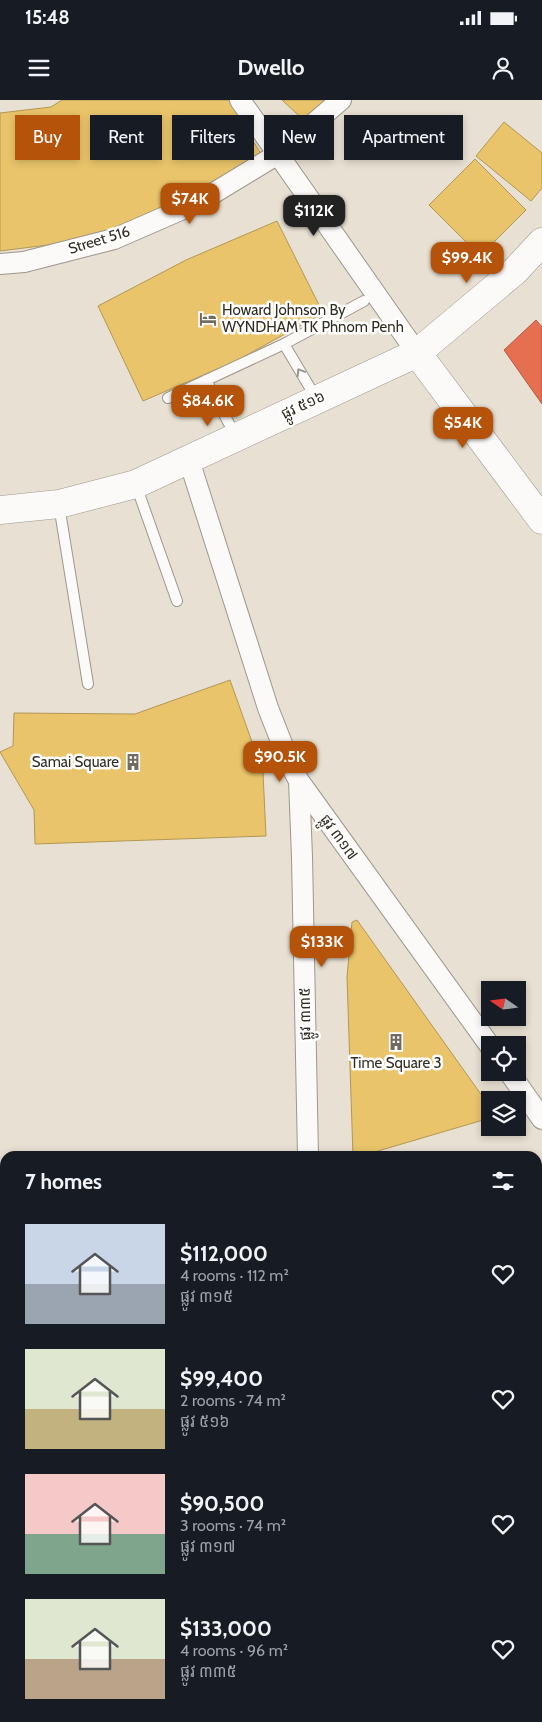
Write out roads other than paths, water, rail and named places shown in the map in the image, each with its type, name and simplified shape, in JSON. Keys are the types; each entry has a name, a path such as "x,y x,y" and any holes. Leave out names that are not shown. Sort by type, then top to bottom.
{"street":[{"path":"240,100 264,134"},
{"name":"Street 516","path":"324,115 342,100"},
{"name":"Street 516","path":"0,264 24,262 114,238 199,202 268,160"},
{"path":"282,160 417,353 542,520"},
{"name":"ផ្លូវ ៥១៦","path":"0,510 59,504 136,484 417,353 515,271 542,242"},
{"name":"ផ្លូវ ៣១៧","path":"189,460 268,708 299,781 483,1036"},
{"name":"ផ្លូវ ៣៣៥","path":"299,781 308,1151"},
{"path":"516,1081 539,1109"}],"lane":[{"path":"168,398 284,344 364,301"},
{"path":"284,344 316,399"},
{"path":"206,380 236,437"},
{"path":"136,484 177,601"},
{"path":"59,504 88,684"}],"place":[{"name":"Howard Johnson By WYNDHAM TK Phnom Penh","path":"208,319"},
{"name":"Samai Square","path":"133,762"},
{"name":"Time Square 3","path":"396,1042"}]}
